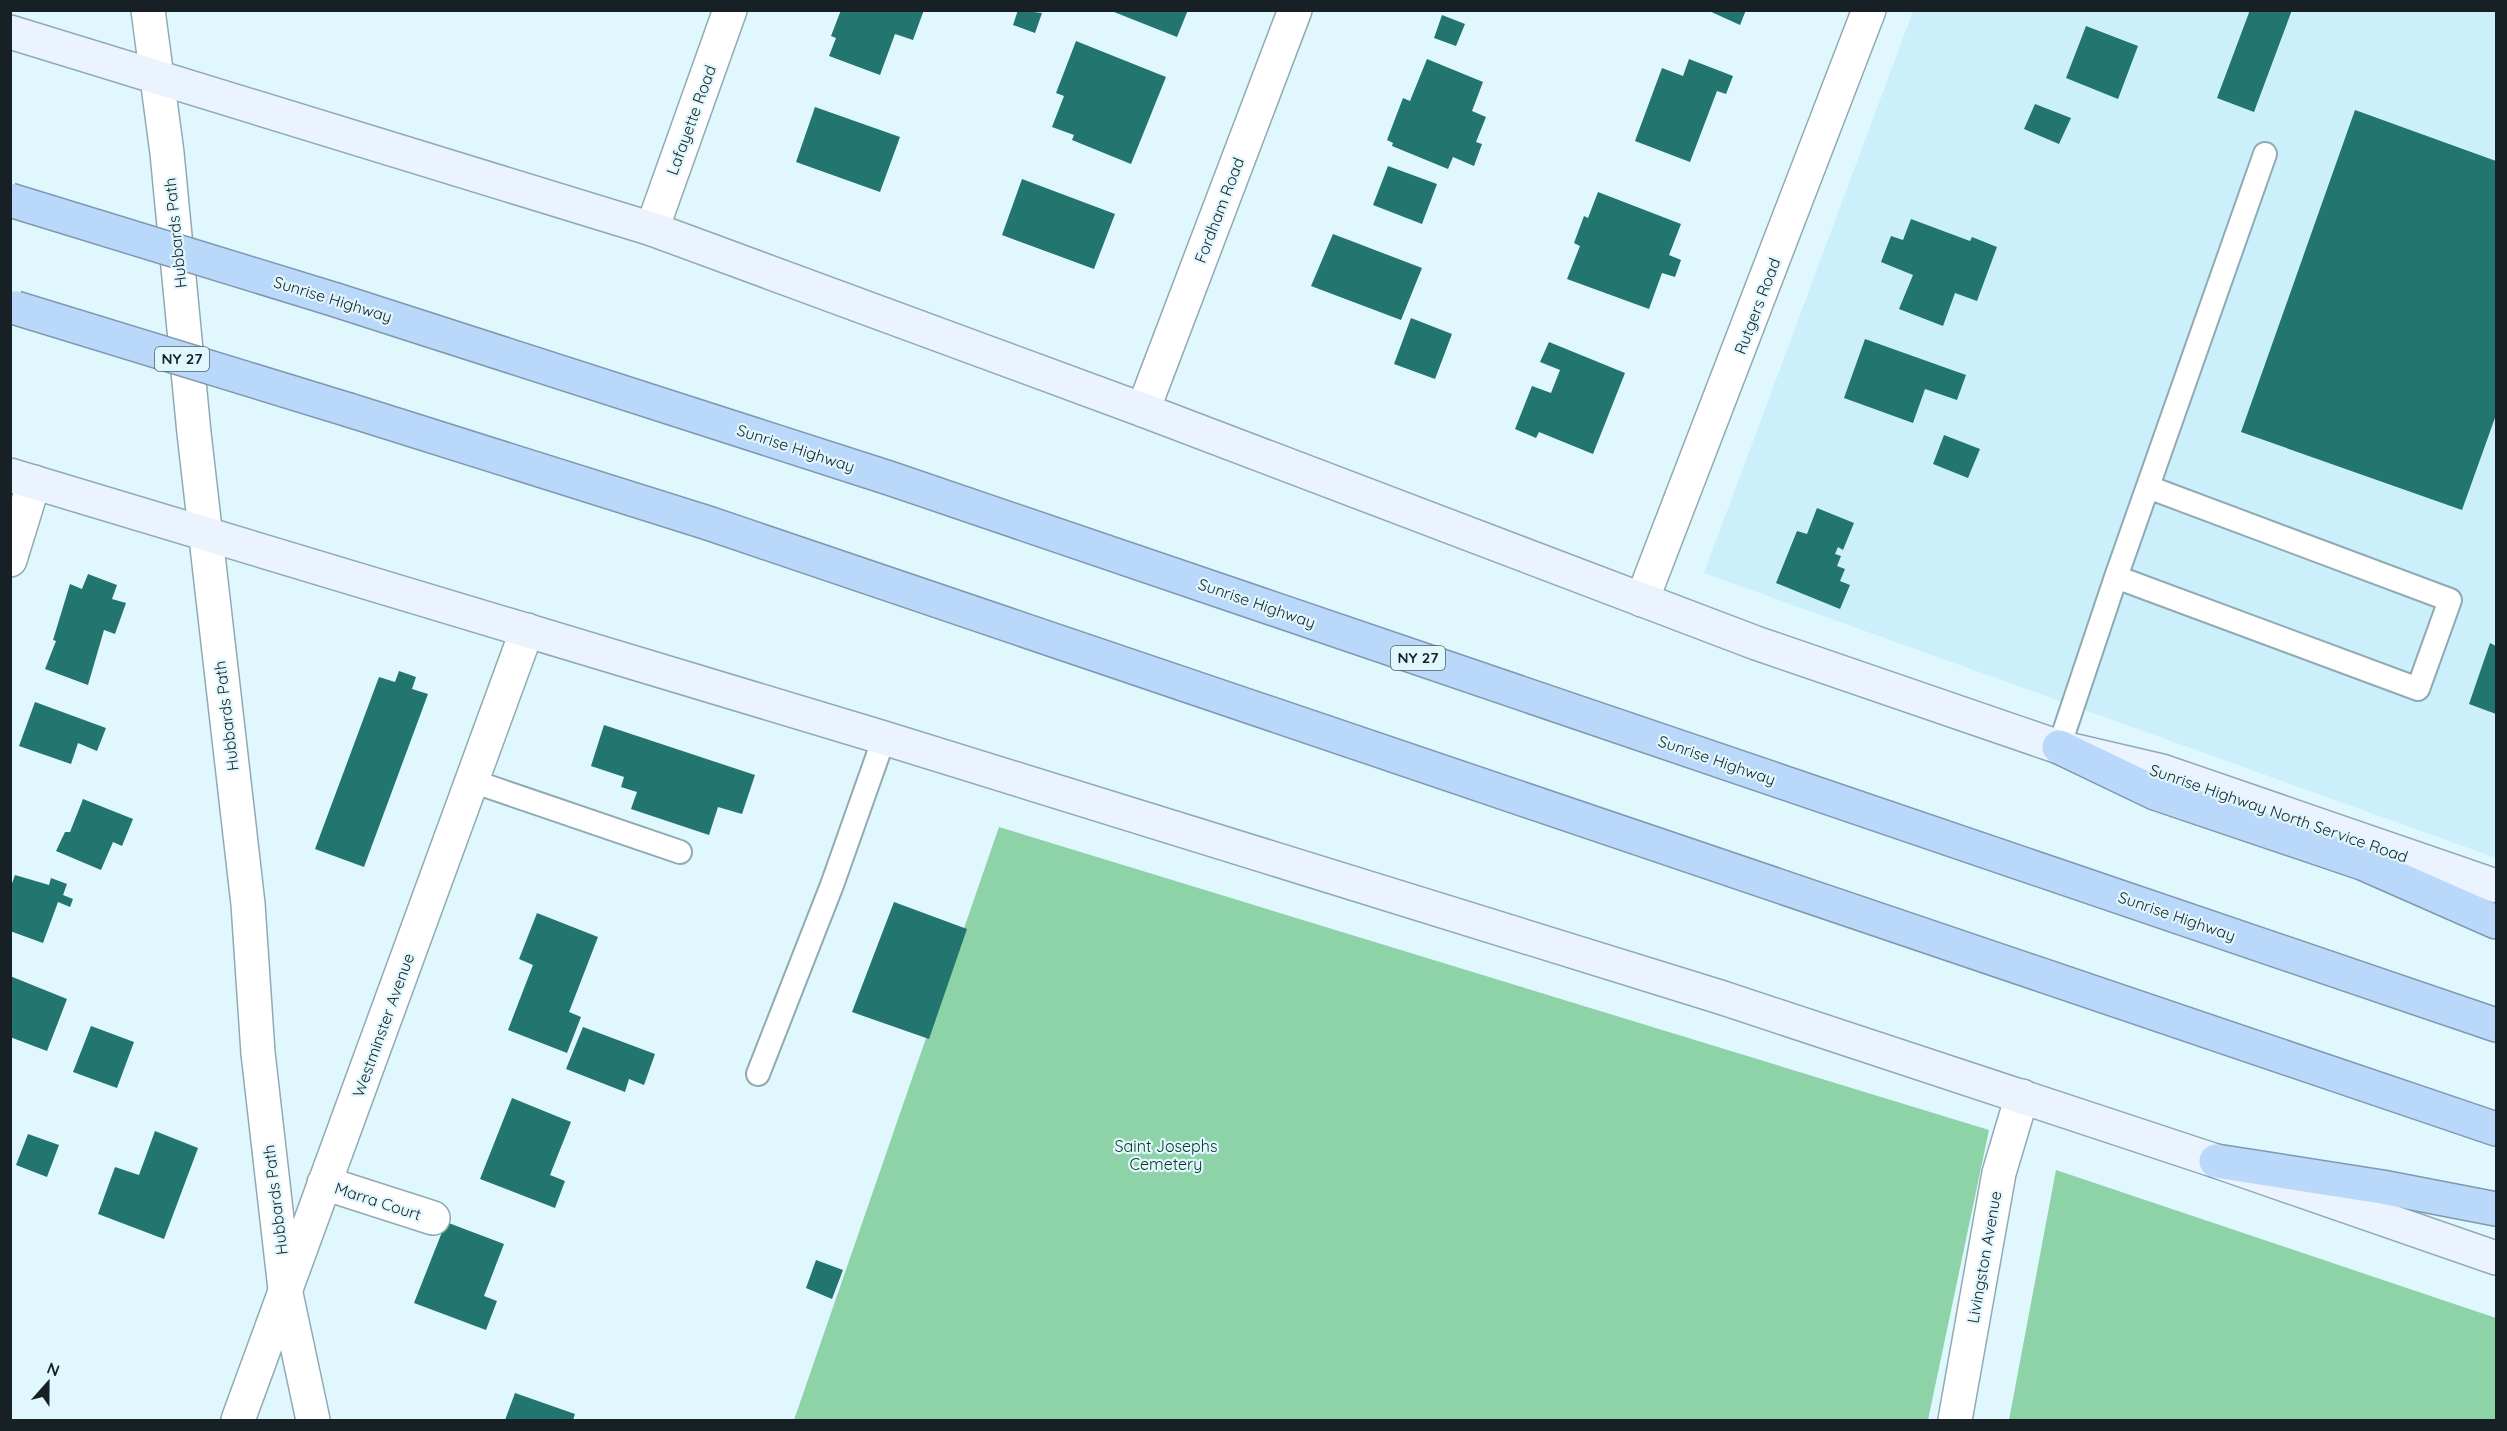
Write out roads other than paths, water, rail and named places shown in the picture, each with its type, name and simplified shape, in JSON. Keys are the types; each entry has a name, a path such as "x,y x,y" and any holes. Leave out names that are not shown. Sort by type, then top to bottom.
{"highway":[{"name":"Sunrise Highway","path":"10,200 336,300 889,478 2496,1025"},
{"name":"NY 27","path":"13,307 708,523 2496,1129"},
{"path":"2059,747 2155,793 2362,863 2496,922"},
{"path":"2216,1161 2382,1187 2496,1209"}],"main road":[{"path":"10,32 652,229 1143,410 1642,600 2059,747"},
{"path":"22,478 884,738 1720,997 2216,1161 2496,1258"},
{"name":"Sunrise Highway North Service Road","path":"2059,747 2162,771 2496,886"}],"street":[{"name":"Hubbards Path","path":"148,10 248,904 258,1053 285,1289 313,1420"},
{"name":"Lafayette Road","path":"652,229 730,10"},
{"name":"Fordham Road","path":"1143,410 1295,10"},
{"name":"Rutgers Road","path":"1642,600 1869,10"},
{"path":"10,560 22,478"},
{"name":"Westminster Avenue","path":"238,1420 527,630"},
{"name":"Livingston Avenue","path":"1955,1420 1999,1173 2022,1096"},
{"name":"Marra Court","path":"324,1184 433,1218"}],"lane":[{"path":"2059,747 2116,577 2265,154"},
{"path":"2116,577 2418,689 2450,600 2148,487"},
{"path":"758,1074 832,885 884,738"},
{"path":"472,781 680,852"}],"park label":[{"name":"Saint Josephs Cemetery","path":"1166,1155"}]}
